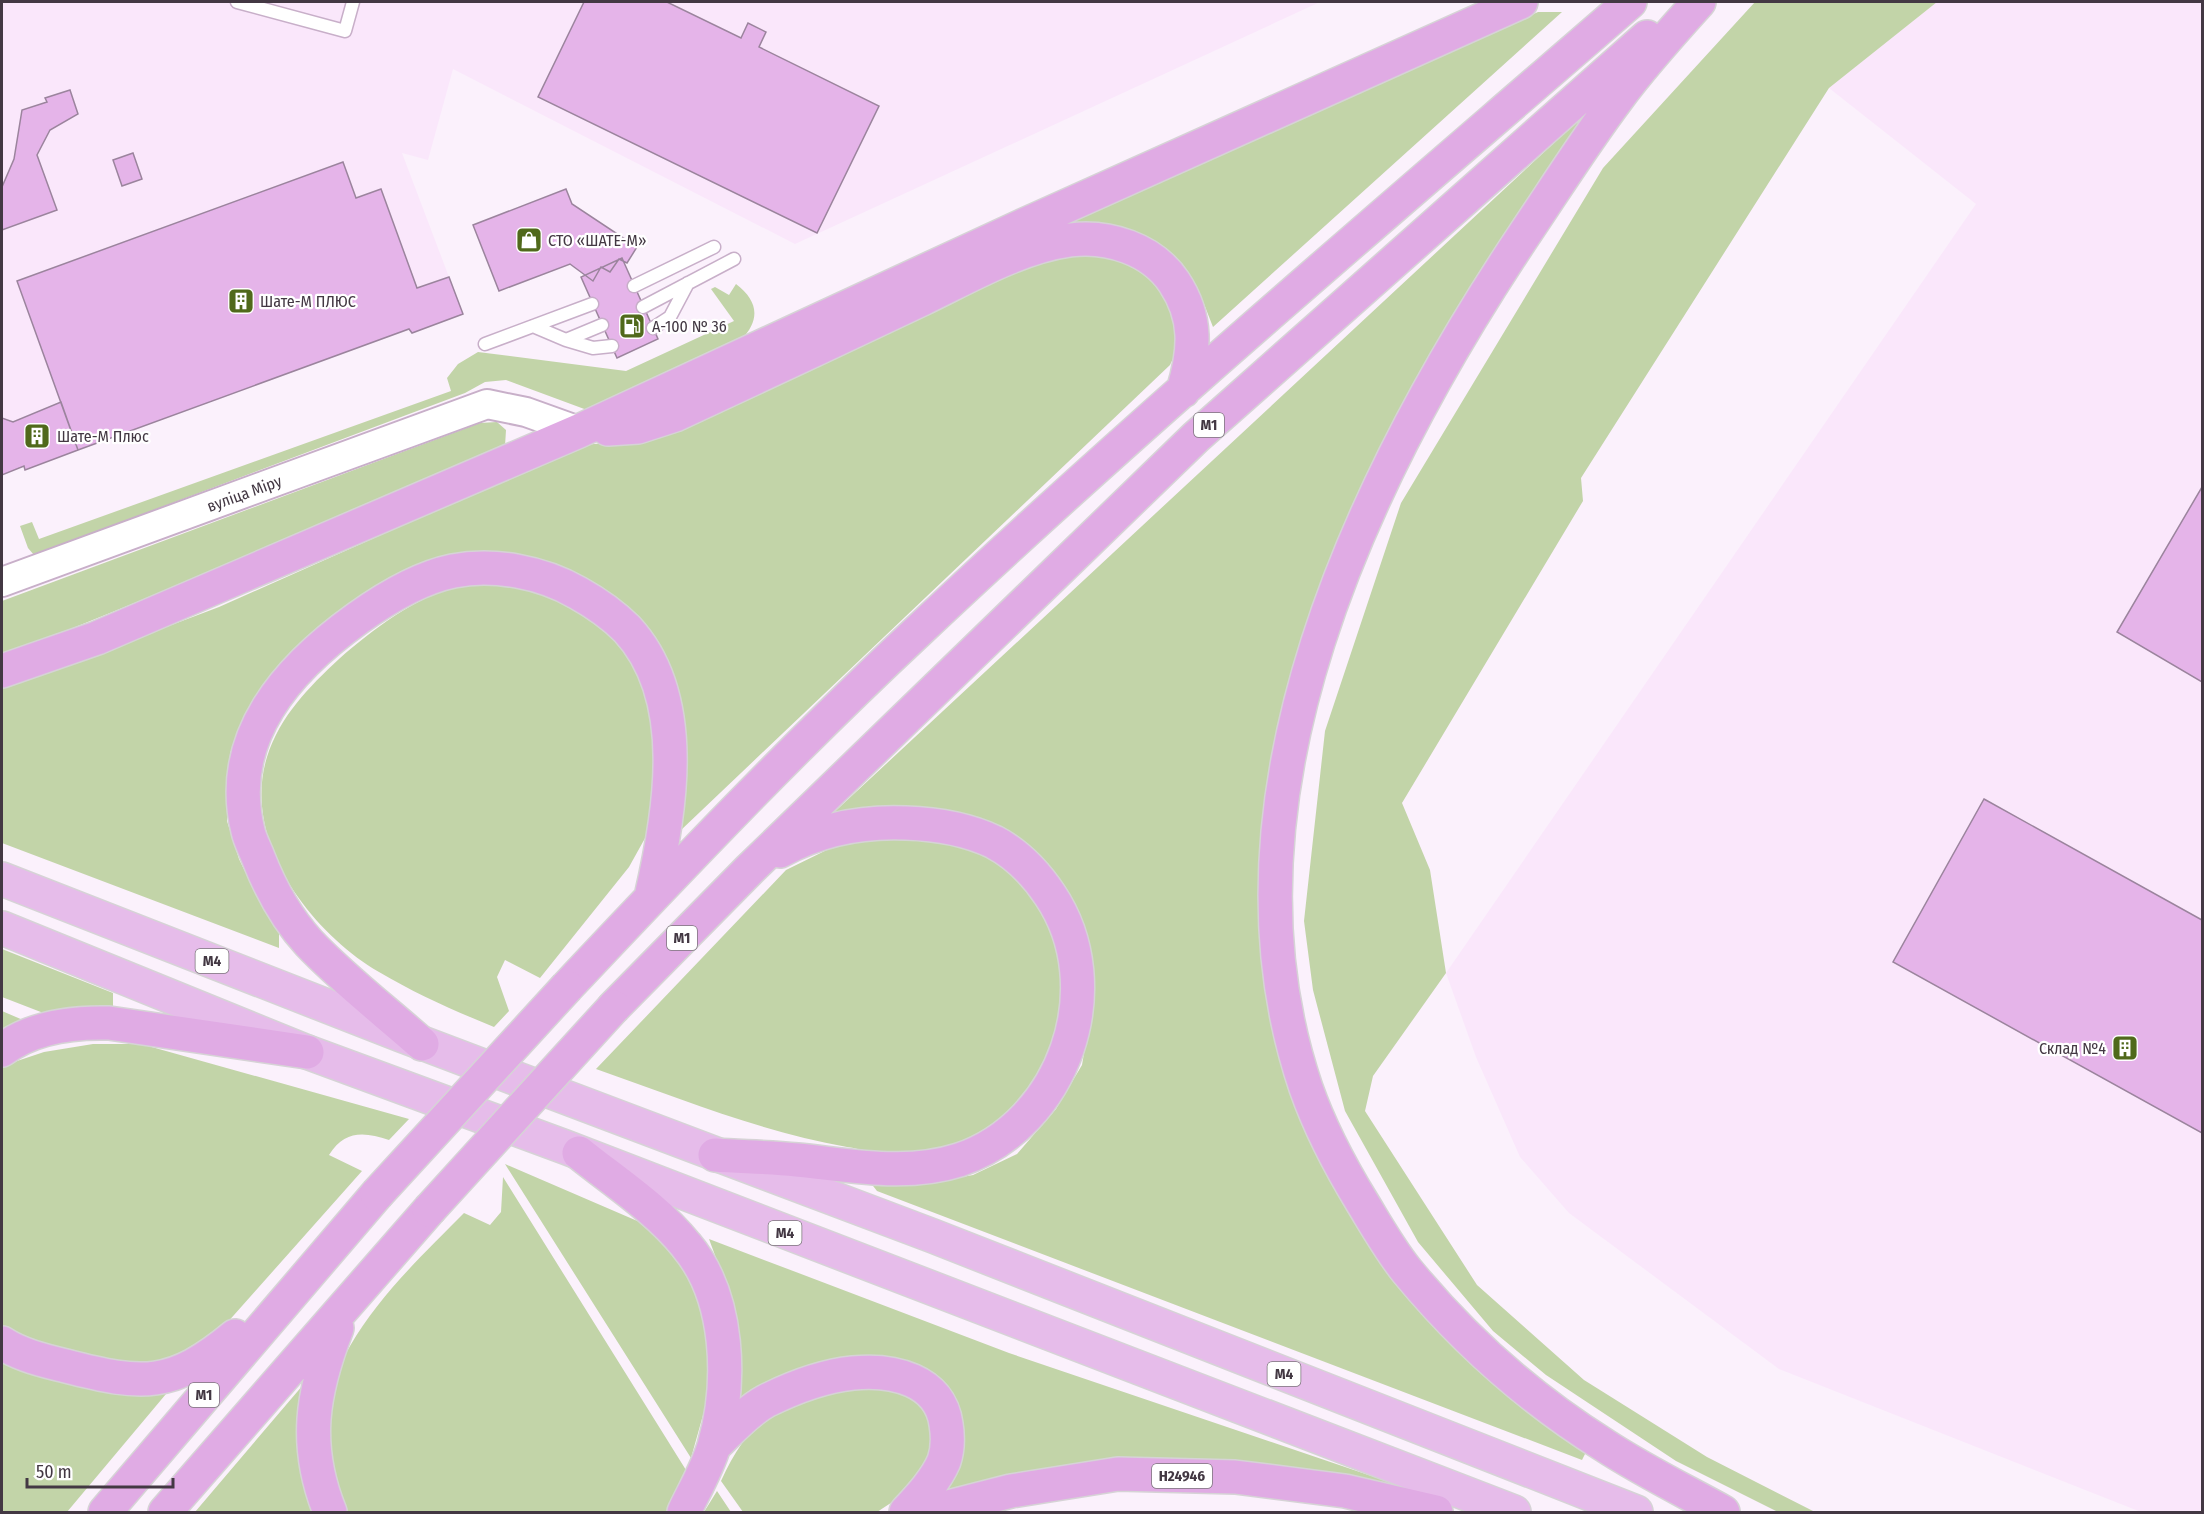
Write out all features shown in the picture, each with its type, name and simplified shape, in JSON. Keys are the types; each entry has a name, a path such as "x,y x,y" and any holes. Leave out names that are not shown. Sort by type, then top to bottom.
{"highway":[{"path":"2,671 97,638 579,431 1022,226 1521,2"},
{"name":"М1","path":"105,1512 303,1278 567,987 651,897 913,635 1183,391 1630,2"},
{"name":"М1","path":"165,1512 429,1210 614,1007 750,869 1196,437 1687,2"},
{"path":"1699,2 1618,98 1486,292 1426,395 1367,514 1322,628 1295,723 1281,814 1276,939 1286,1015 1314,1109 1348,1179 1404,1267 1485,1355 1530,1391 1603,1445 1723,1512"},
{"path":"579,431 638,427 675,415 986,269 1040,247 1070,240 1098,239 1134,248 1155,261 1171,277 1184,297 1194,335 1192,360 1183,391"},
{"path":"422,1044 310,944 270,888 248,831 243,781 253,737 269,704 296,668 337,633 378,604 415,584 453,571 489,569 533,574 567,586 605,609 628,631 648,660 660,687 666,716 671,780 663,848 651,897"},
{"path":"715,1155 905,1169 958,1160 1003,1138 1029,1115 1060,1068 1074,1033 1078,998 1077,966 1070,936 1059,909 1041,882 1020,861 995,843 965,831 930,824 861,824 827,829 794,844 750,869"},
{"name":"М4","path":"2,879 422,1044 933,1236 1636,1512"},
{"name":"М4","path":"2,928 307,1052 579,1153 1514,1512"},
{"path":"2,1050 43,1030 77,1022 109,1023 307,1052"},
{"path":"579,1153 659,1217 687,1246 704,1273 716,1304 724,1366 714,1446 684,1512"},
{"path":"2,1343 50,1362 101,1375 134,1381 160,1379 184,1372 199,1364 303,1278"},
{"path":"330,1512 316,1461 314,1407 320,1371 345,1308"},
{"path":"714,1446 764,1402 794,1389 854,1373 886,1374 912,1379 934,1393 945,1413 948,1438 944,1460 928,1487 906,1512"},
{"name":"Н24946","path":"929,1512 1011,1491 1118,1474 1235,1477 1345,1491 1436,1512"}],"street":[{"name":"вуліца Міру","path":"2,582 487,404 526,412 579,431"}],"lane":[{"path":"237,2 345,31 353,2"},
{"path":"634,286 714,247"},
{"path":"643,308 734,259"},
{"path":"653,328 670,317 688,283"},
{"path":"485,344 592,304"},
{"path":"566,340 602,325"},
{"path":"533,326 593,348 612,346"}],"shaded area":[{"path":"2,2 1320,2 795,244 453,69 428,160 402,153 463,314 412,333 409,329 25,470 24,466 2,475"},
{"path":"1937,2 2202,2 2202,1512 2141,1512 1779,1369 1569,1213 1520,1157 1476,1057 1446,973 1976,204 1829,88"}],"green space":[{"path":"1755,2 1937,2 1829,88 1581,478 1583,501 1402,803 1430,870 1446,973 1373,1076 1365,1111 1477,1285 1584,1380 1707,1457 1815,1512 1778,1512 1676,1461 1546,1375 1493,1331 1418,1242 1345,1111 1313,990 1304,921 1325,731 1401,503 1603,168"},
{"path":"1538,12 1562,12 1213,327 1204,304 1182,273 1130,232 1097,223 1063,222"},
{"path":"1602,106 1348,528 1309,615 1282,708 1268,797 1262,880 1263,962 1269,1012 1317,1152 1446,1338 1521,1407 1586,1452 1582,1460 877,1191 870,1182 930,1183 973,1175 1017,1154 1056,1109 1082,1065 1092,1007 1021,847 829,817 1583,116"},
{"path":"1061,253 1111,256 1148,276 1176,307 1179,346 1170,365 680,831 659,655 490,556 302,643 266,682 246,715 230,753 227,821 239,859 255,892 279,929 279,948 2,843 2,684 84,658 219,607 583,445 639,440 1033,262"},
{"path":"736,284 749,297 754,311 752,325 741,340 587,410 506,380 485,382 465,393 34,555 28,548 20,526 32,522 39,539 451,391 447,378 458,364 478,352 626,371 734,321 711,289 715,287 729,295"},
{"path":"497,422 506,430 505,446 302,535 31,645 2,653 2,601 480,423"},
{"path":"495,583 535,589 587,610 639,659 657,740 649,831 629,867 540,978 505,960 497,977 509,1011 494,1027 436,1002 393,980 354,955 329,933 307,909 288,881 273,851 264,820 262,789 267,757 280,728 306,692 339,659 380,626 426,598 462,585"},
{"path":"896,837 941,839 959,843 984,855 1021,879 1047,910 1062,946 1066,986 1061,1025 1046,1064 1023,1099 992,1128 972,1139 933,1149 908,1153 878,1153 783,1133 596,1069 786,870 841,843"},
{"path":"2,949 113,993 113,1015 46,1014 2,997"},
{"path":"2,1011 23,1020 2,1034"},
{"path":"93,1044 141,1044 409,1119 389,1140 371,1135 356,1135 348,1137 335,1147 329,1155 362,1171 226,1324 189,1352 160,1364 130,1368 2,1331 2,1066 44,1052"},
{"path":"505,1164 642,1223 676,1250 697,1286 708,1325 711,1371 705,1408 691,1458"},
{"path":"503,1177 686,1470 669,1512 342,1512 325,1436 328,1403 337,1372 372,1313 394,1286 464,1213 490,1225 501,1212"},
{"path":"709,1239 1009,1353 1401,1486 1291,1468 1194,1461 925,1504 955,1461 892,1358 729,1418 726,1285"},
{"path":"2,1360 97,1390 166,1394 67,1512 2,1512"},
{"path":"874,1383 925,1400 935,1451 900,1497 877,1512 743,1512 721,1481 735,1454 749,1434 764,1419 800,1400"},
{"path":"303,1385 317,1512 195,1512"},
{"path":"717,1491 731,1512 704,1512"}],"building":[{"path":"584,2 667,2 741,38 748,23 766,32 759,47 879,106 817,233 538,97"},
{"path":"70,90 78,114 50,130 37,155 57,210 2,230 2,187 14,159 22,110 47,102 45,98"},
{"path":"133,153 142,179 122,186 113,160"},
{"name":"Шате-М ПЛЮС","path":"343,162 356,198 381,189 417,288 449,277 463,314 412,333 409,329 78,450 17,281"},
{"path":"566,189 572,204 637,247 627,263 619,259 610,272 601,267 593,281 570,264 499,291 473,225"},
{"path":"622,258 658,339 617,358 581,277"},
{"name":"Шате-М Плюс","path":"61,402 78,450 25,470 24,466 2,475 2,418 13,422"},
{"path":"2202,487 2202,682 2117,632"},
{"name":"Склад №4","path":"1984,799 2202,920 2202,1133 1893,962"}],"place":[{"name":"СТО «ШАТЕ-М»","path":"529,240"},
{"name":"Шате-М ПЛЮС","path":"241,301"},
{"name":"А-100 № 36","path":"632,326"},
{"name":"Шате-М Плюс","path":"37,436"},
{"name":"Склад №4","path":"2125,1048"}]}
